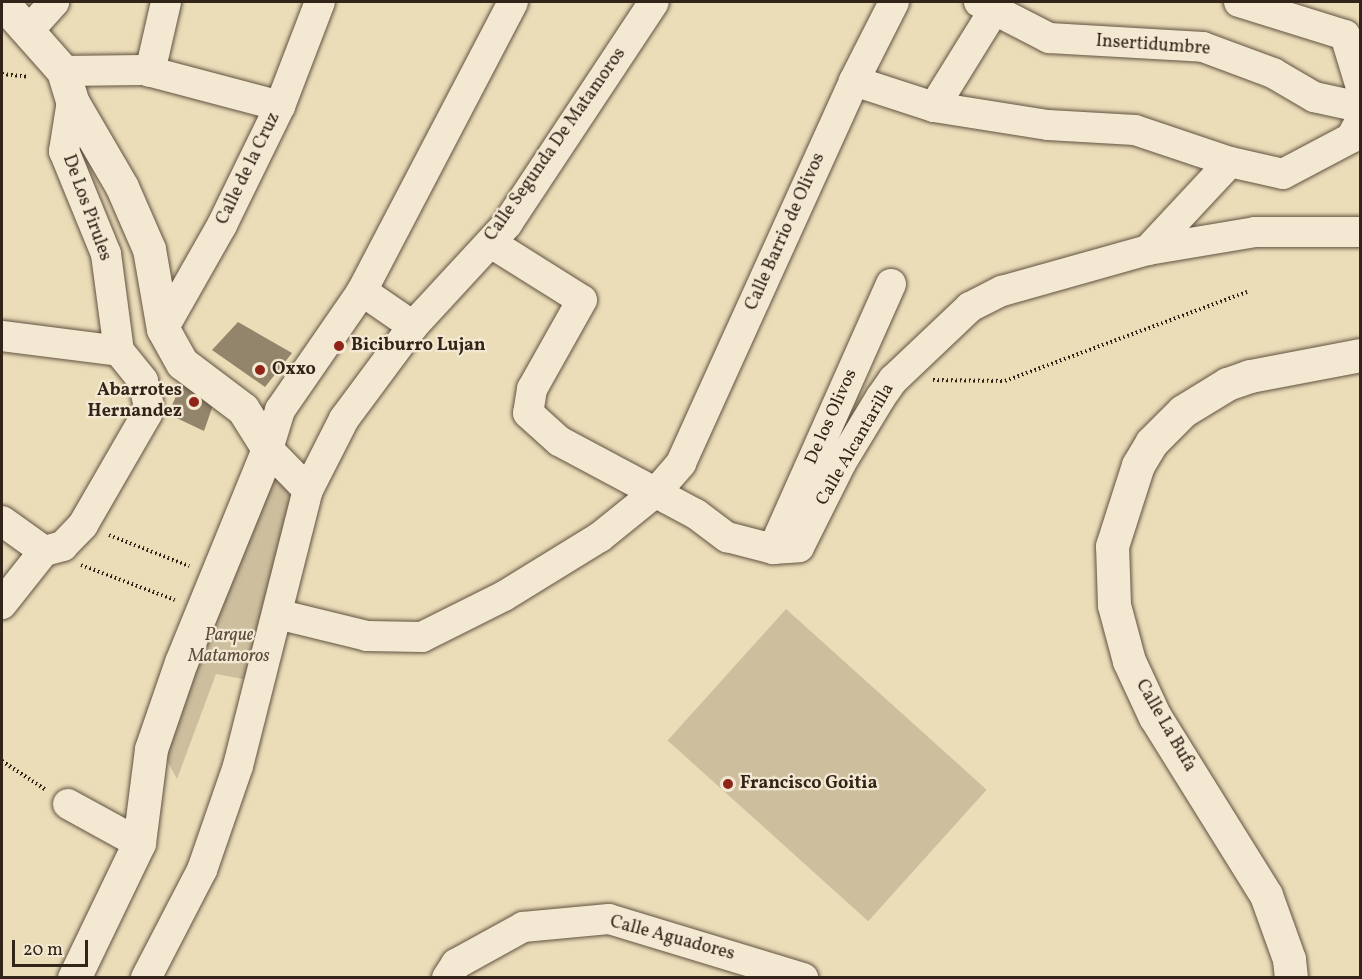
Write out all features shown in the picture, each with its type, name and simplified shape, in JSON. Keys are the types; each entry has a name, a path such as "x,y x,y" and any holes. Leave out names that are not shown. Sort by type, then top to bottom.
{"street":[{"path":"2,2 30,29 67,86 122,187 149,249 163,329 182,363 243,410 268,449 308,490 238,766 202,870 146,978"},
{"path":"30,29 54,2"},
{"path":"150,72 166,2"},
{"name":"Calle de la Cruz","path":"163,329 222,225 280,106 320,2"},
{"path":"74,978 139,843 150,749 214,577 268,449 280,410 362,291 513,2"},
{"name":"Calle Segunda De Matamoros","path":"308,490 344,419 413,327 491,243 654,2"},
{"name":"Calle Barrio de Olivos","path":"277,614 368,636 422,637 504,596 591,543 618,525 657,492 681,463 854,81 894,2"},
{"path":"1239,2 1346,35 1360,84"},
{"path":"934,107 991,4"},
{"name":"Insertidumbre","path":"991,4 1049,38 1203,47 1273,73 1314,97 1360,107"},
{"path":"67,86 150,72 280,106"},
{"path":"854,81 934,107 1048,125 1135,130 1230,162 1282,174 1351,138 1360,121"},
{"name":"De Los Pirules","path":"67,86 64,151 106,254 119,351"},
{"path":"1148,250 1230,162"},
{"name":"Calle Alcantarilla","path":"786,548 894,380 970,306 1002,291 1148,250 1255,232 1360,232"},
{"path":"491,243 582,300 532,389 528,413 559,441 696,514 727,537 786,548"},
{"name":"De los Olivos","path":"786,548 891,284"},
{"path":"362,291 413,327"},
{"path":"2,336 119,351 143,381 148,403 147,414 83,525 63,546 44,551 2,604"},
{"name":"Calle La Bufa","path":"1291,978 1289,959 1266,895 1155,717 1130,662 1114,605 1112,546 1138,465 1151,443 1183,411 1227,384 1250,376 1360,355"},
{"path":"2,520 44,551"},
{"path":"68,804 139,843"},
{"name":"Calle Aguadores","path":"447,978 456,964 523,927 609,919 803,978"}],"path":[{"path":"894,380 1005,381 1247,292"},
{"path":"83,525 214,577"},
{"path":"44,551 202,610"},
{"path":"2,761 68,804"}],"green space":[{"name":"Parque Matamoros","path":"278,465 300,489 248,680 216,674 177,779 161,749"},
{"path":"786,609 987,790 868,921 668,741"}],"building":[{"name":"Oxxo","path":"238,322 292,353 265,387 212,350"},
{"name":"Abarrotes Hernandez","path":"187,372 218,391 204,431 168,414"}],"place":[{"name":"Biciburro Lujan","path":"339,346"},
{"name":"Oxxo","path":"260,370"},
{"name":"Abarrotes Hernandez","path":"194,402"},
{"name":"Francisco Goitia","path":"728,784"}]}
